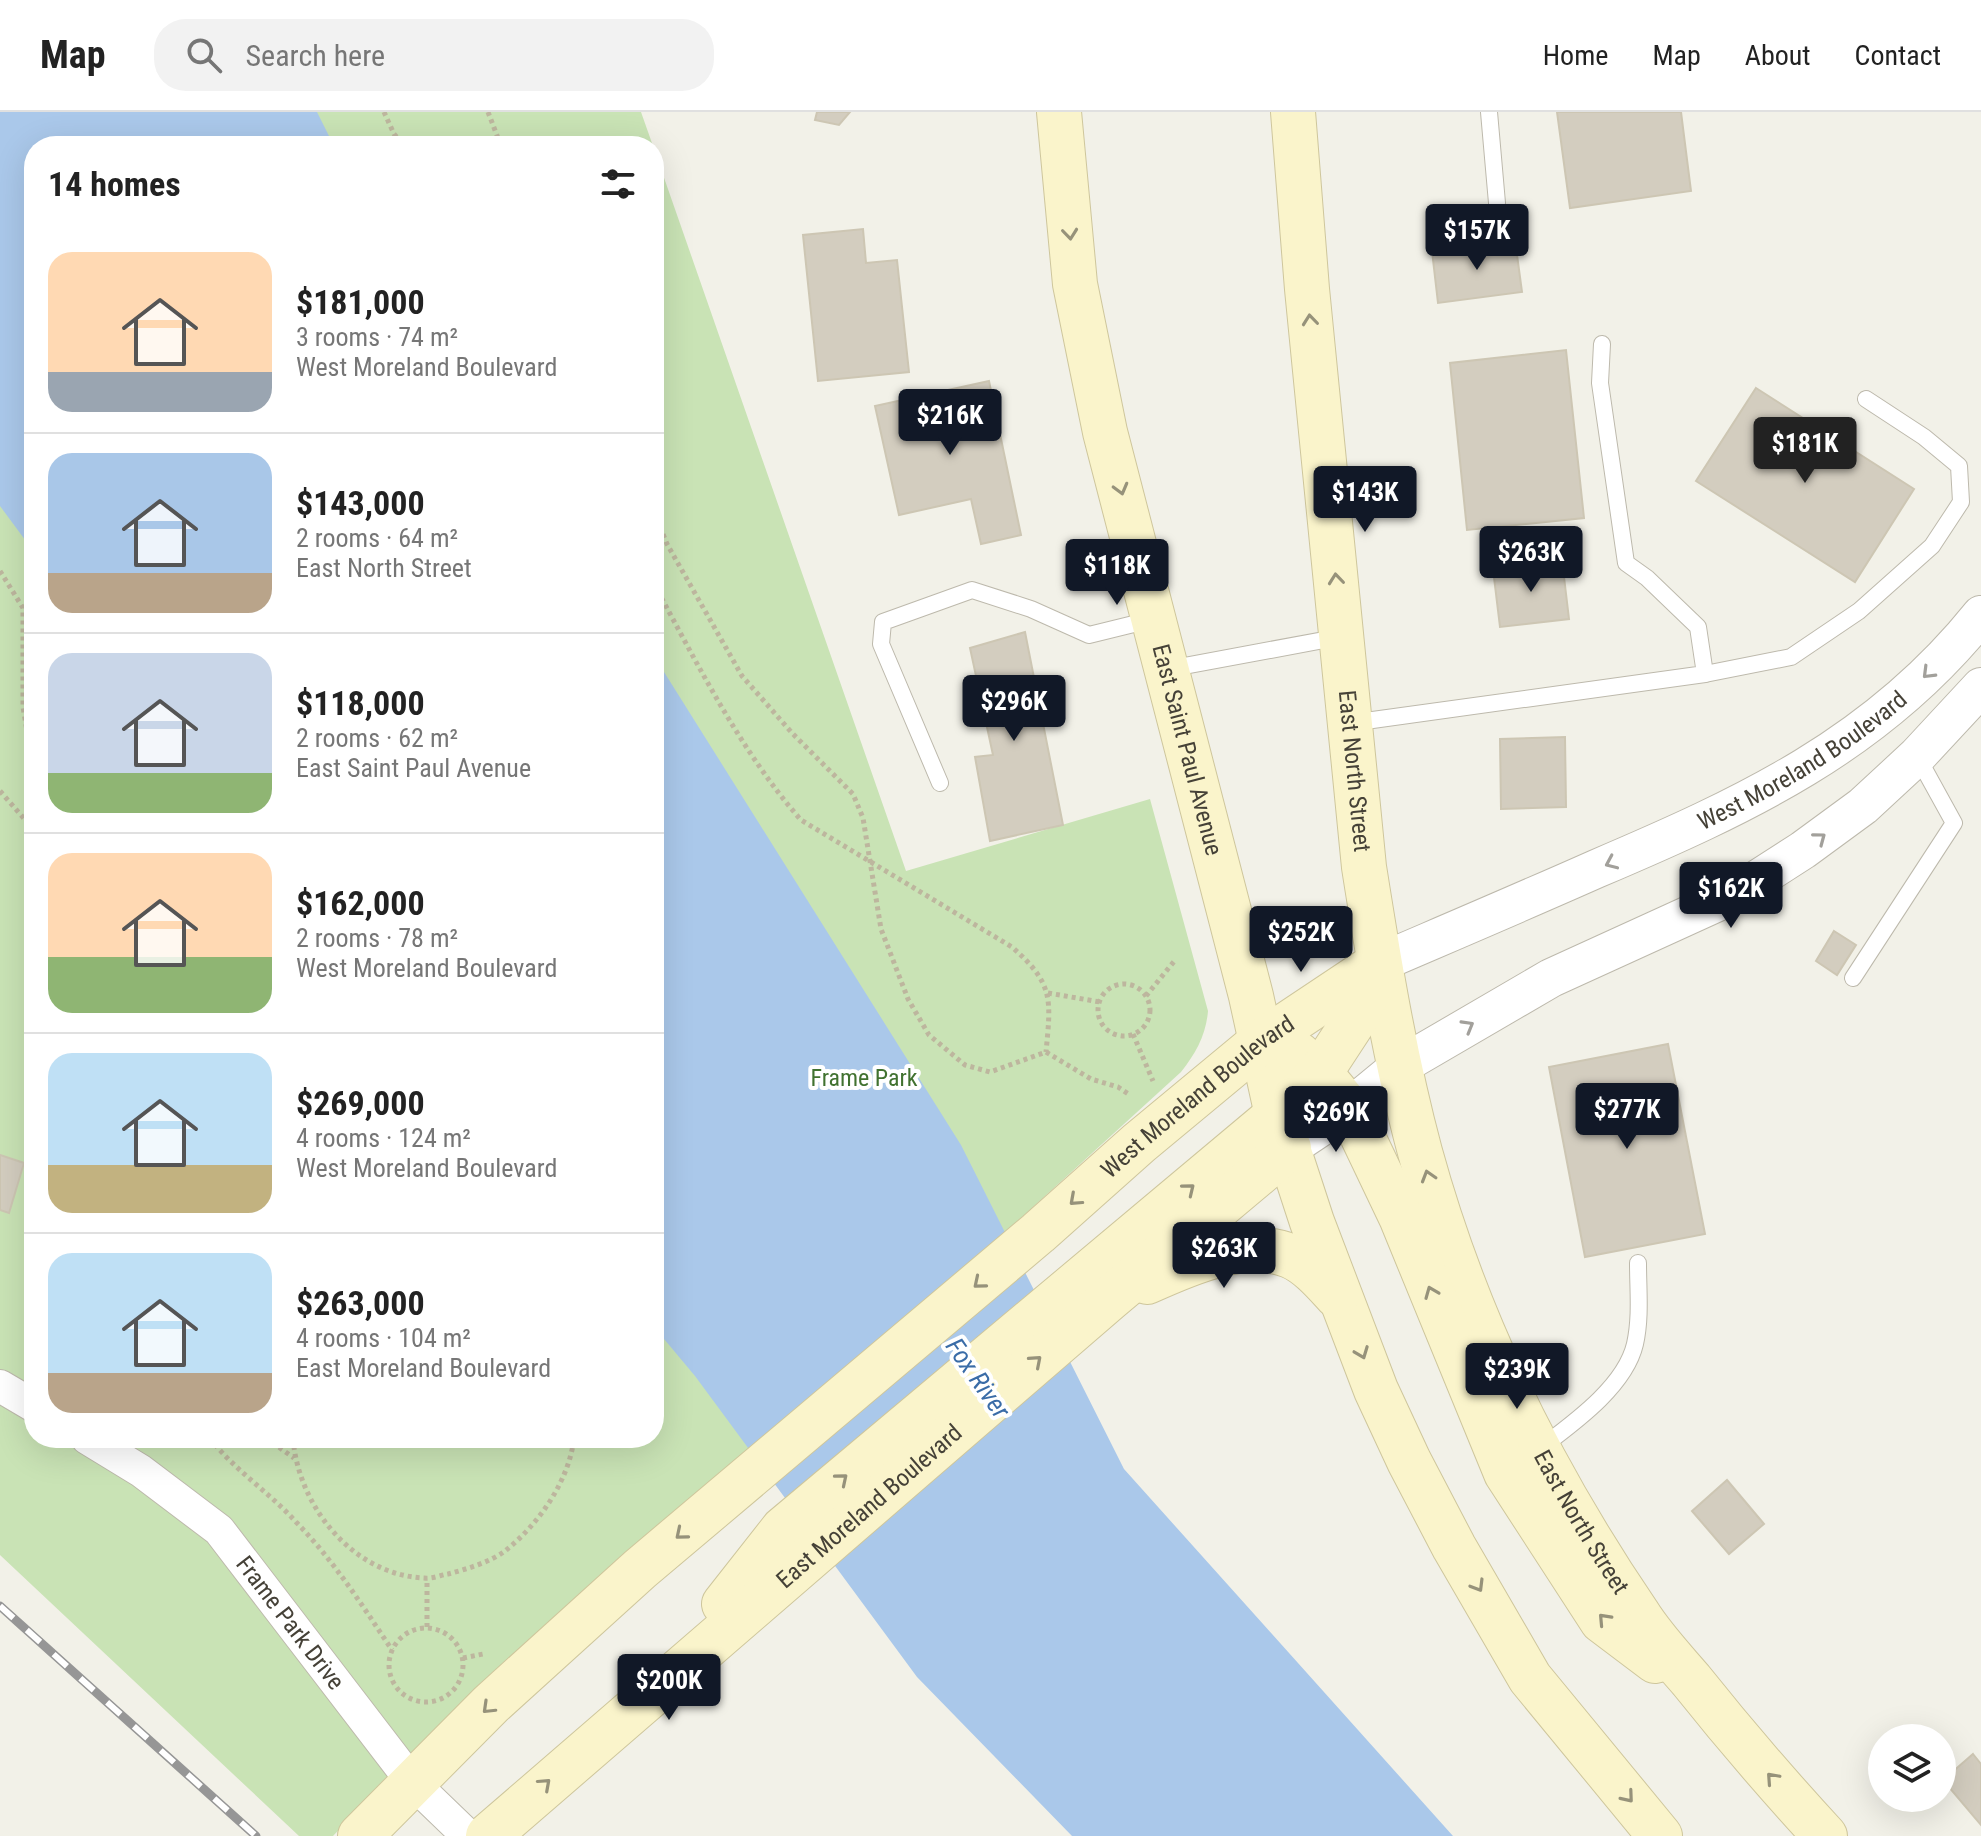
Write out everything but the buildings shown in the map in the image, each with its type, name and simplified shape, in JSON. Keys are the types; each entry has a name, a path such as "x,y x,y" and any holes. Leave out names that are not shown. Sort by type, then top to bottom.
{"main road":[{"name":"East Saint Paul Avenue","path":"1059,112 1075,284 1105,432 1168,669 1283,1131"},
{"name":"East North Street","path":"1293,112 1307,289 1364,867 1379,963 1420,1152 1451,1251 1477,1317 1538,1450 1581,1525 1640,1617 1758,1763 1825,1836"},
{"name":"West Moreland Boulevard","path":"413,1783 491,1704 640,1569 1038,1233 1139,1143 1262,1041 1379,963"},
{"name":"East Moreland Boulevard","path":"488,1836 663,1682 795,1544 1283,1131 1358,1015 1379,963"},
{"path":"1262,1041 1295,1052 1320,1073 1349,1108 1401,1217 1506,1473 1602,1621 1709,1702"},
{"path":"1283,1131 1312,1222 1376,1390 1454,1547 1530,1678 1660,1836"},
{"path":"1097,1286 1227,1253 1265,1250 1292,1257 1317,1274 1343,1302"},
{"path":"360,1836 413,1783"}],"street":[{"name":"West Moreland Boulevard","path":"1379,963 1722,814 1790,778 1853,737 1910,691 1961,641 1981,615"},
{"path":"1283,1131 1349,1108 1400,1066 1551,978 1733,895 1803,850 1863,806 1917,756 1981,687"},
{"path":"0,1386 24,1400"},
{"name":"Frame Park Drive","path":"103,1448 141,1471 219,1530 413,1783 468,1836"}],"lane":[{"path":"1489,112 1497,203"},
{"path":"1602,344 1600,383 1626,563 1647,578 1698,627 1705,674"},
{"path":"1350,723 1705,674 1791,657 1859,611 1932,546 1961,502 1959,466 1924,437 1866,399"},
{"path":"940,783 881,644 883,622 972,590 1031,609 1089,635 1155,619"},
{"path":"1168,669 1342,637"},
{"path":"1853,978 1954,823 1917,756"},
{"path":"1538,1450 1578,1419 1622,1372 1634,1347 1638,1321 1638,1263"}],"path":[{"path":"384,112 396,136"},
{"path":"488,112 497,136"},
{"path":"664,537 742,676 793,734 853,794 863,818 881,929 908,999 929,1035 965,1065 990,1072 1046,1052"},
{"path":"0,571 23,608 24,713"},
{"path":"664,603 696,663 775,790 801,820 1012,947 1031,964 1048,993 1046,1052"},
{"path":"0,791 24,819"},
{"path":"1309,944 1333,923"},
{"path":"1146,996 1176,959"},
{"path":"1125,984 1134,986 1146,996 1150,1011 1145,1026 1133,1034 1121,1036 1105,1027 1101,1020 1100,1002 1110,989 1125,984"},
{"path":"1048,993 1100,1002"},
{"path":"1133,1034 1154,1084"},
{"path":"1046,1052 1091,1079 1118,1087 1137,1100"},
{"path":"217,1448 296,1521 343,1576 392,1650"},
{"path":"280,1448 295,1459"},
{"path":"294,1448 305,1486 324,1520 349,1550 399,1574 427,1579 467,1569 504,1552 546,1510 573,1448"},
{"path":"427,1579 427,1627"},
{"path":"427,1627 440,1630 459,1646 463,1671 450,1693 439,1700 427,1702 405,1696 391,1677 389,1666 392,1650 404,1635 427,1627"}],"green space":[{"name":"Frame Park","path":"0,112 641,112 649,136 24,136 24,1448 664,1448 664,178 906,871 1150,799 1208,1011 1199,1043 1181,1072 729,1484 333,1836 299,1836 0,1555"}],"water":[{"path":"0,112 317,112 329,136 24,136 24,538 0,506"},
{"name":"Fox River","path":"664,672 961,1145 1124,1469 1453,1836 1072,1836 917,1677 695,1376 664,1339"}],"railway":[{"path":"0,1606 256,1836"}]}
